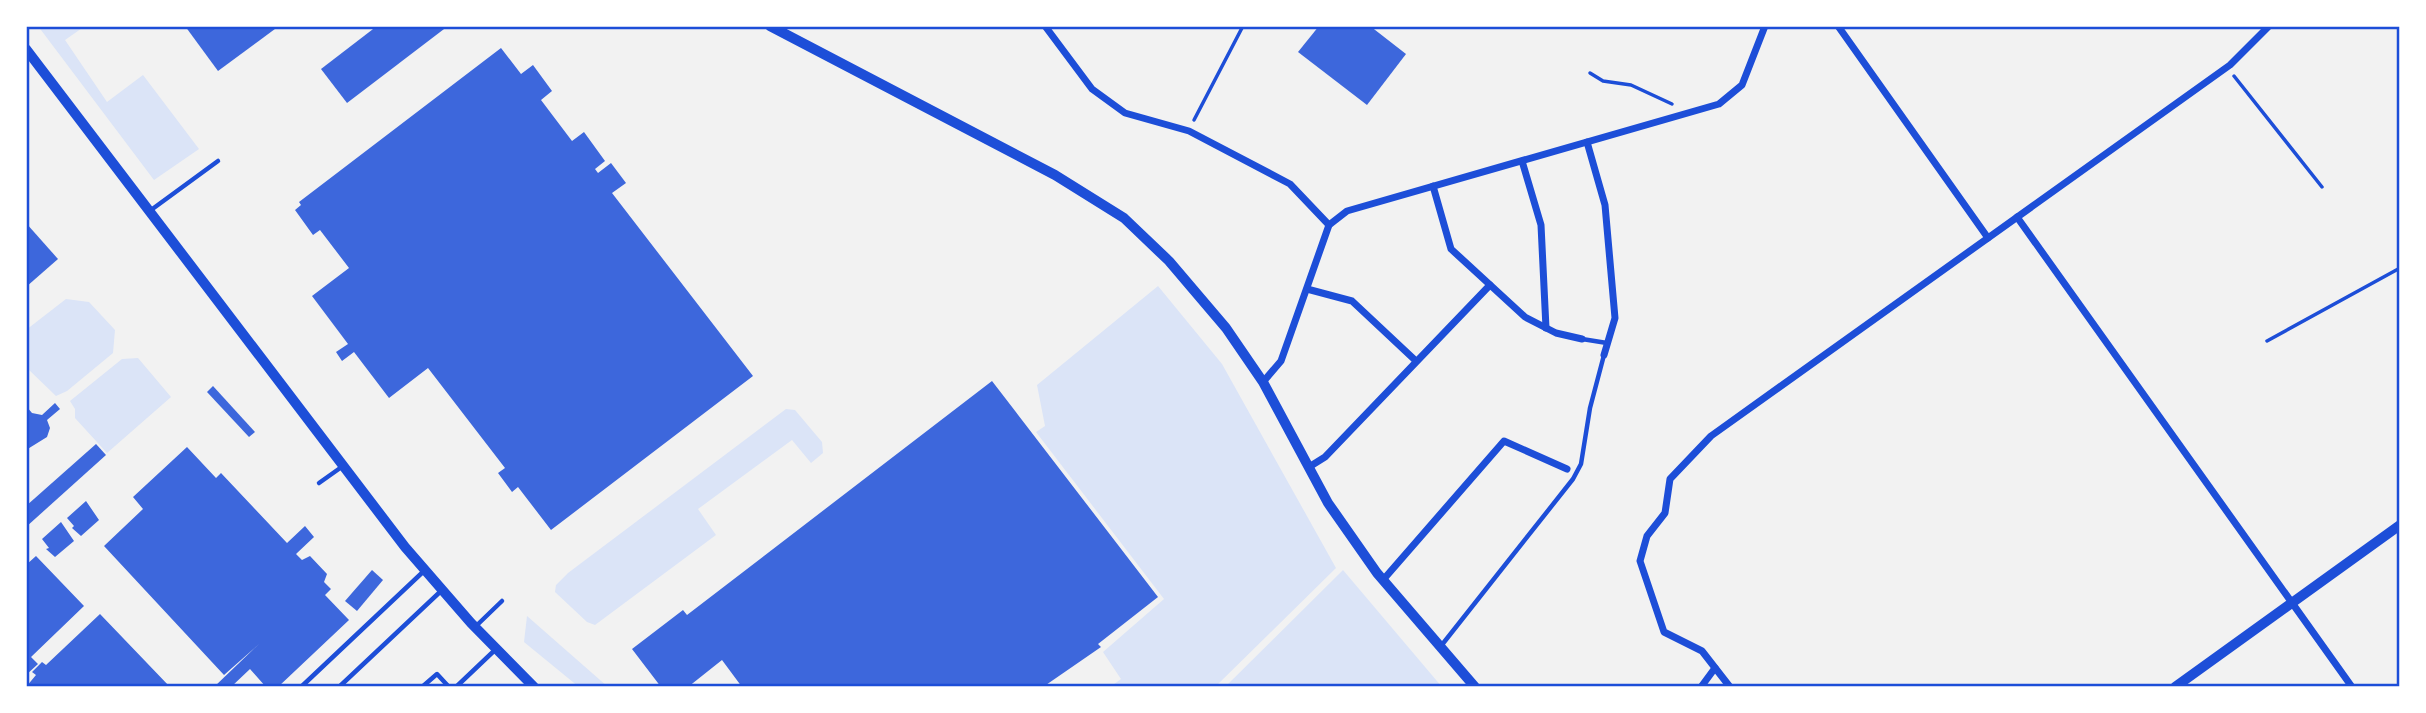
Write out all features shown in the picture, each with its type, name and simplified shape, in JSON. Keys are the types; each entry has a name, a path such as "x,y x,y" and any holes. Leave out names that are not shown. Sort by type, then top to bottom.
{"street":[{"path":"770,26 1055,175 1125,218 1169,261 1226,328 1263,382 1328,503 1383,580 1475,687"},
{"path":"1045,26 1092,89 1125,113 1189,131 1290,184 1329,225"},
{"path":"1263,382 1281,361 1329,225 1347,211 1719,104 1742,85 1765,26"},
{"path":"1838,26 1988,238"},
{"path":"1730,687 1702,651 1664,632 1640,561 1647,536 1665,513 1670,479 1711,436 2226,67 2269,26"},
{"path":"26,49 425,570 474,627 534,687"},
{"path":"1587,142 1605,205 1615,318 1604,355"},
{"path":"1521,161 1541,225 1546,328"},
{"path":"1433,186 1451,249 1525,317 1546,328 1581,339"},
{"path":"2017,218 2352,687"},
{"path":"1309,467 1325,457 1490,285"},
{"path":"1307,289 1352,301 1416,361"},
{"path":"1383,580 1504,441 1567,469"},
{"path":"2175,687 2400,525"},
{"path":"1701,687 1715,668"}],"lane":[{"path":"150,211 218,161"},
{"path":"1581,339 1608,343"},
{"path":"1440,647 1573,479 1581,464 1590,408 1604,355"},
{"path":"318,483 343,466"},
{"path":"301,687 425,570"},
{"path":"339,687 442,590"},
{"path":"474,627 502,601"},
{"path":"456,687 496,649"},
{"path":"422,687 437,674 449,687"}],"path":[{"path":"1189,131 1210,85 1243,26"},
{"path":"2226,67 2322,187"},
{"path":"1590,73 1603,81 1631,85 1672,105 1681,115"},
{"path":"2267,341 2400,268"}],"shaded area":[{"path":"38,26 85,26 65,40 107,102 143,75 199,149 154,180"},
{"path":"1158,286 1222,364 1336,568 1215,687 1110,687 1121,679 1103,652 1164,599 1036,432 1045,426 1037,385"},
{"path":"66,299 89,302 115,330 113,353 67,391 56,396 26,367 26,330"},
{"path":"138,358 171,397 107,453 75,418 75,409 70,401 122,359"},
{"path":"786,409 795,410 822,442 823,453 811,463 792,440 698,509 716,535 595,625 587,622 555,592 556,585 568,573"},
{"path":"1343,570 1442,687 1225,687"},
{"path":"527,616 608,687 579,687 524,642"}],"building":[{"path":"185,26 279,26 218,71"},
{"path":"377,26 448,26 347,103 321,69"},
{"path":"1319,26 1370,26 1406,54 1367,105 1298,52"},
{"path":"501,48 521,74 533,65 552,91 541,100 572,141 584,132 605,161 595,169 598,173 611,163 626,183 612,193 753,376 551,530 518,487 512,492 498,473 505,468 428,368 389,398 354,352 342,361 336,352 348,344 312,296 349,268 320,230 313,235 295,210 301,205 299,202"},
{"path":"26,223 58,259 26,287"},
{"path":"992,381 1158,597 1098,644 1101,647 1043,687 742,687 722,660 688,687 661,687 632,649 683,610 687,615"},
{"path":"213,386 255,432 249,437 207,392"},
{"path":"55,403 60,409 47,420 50,428 47,437 26,450 26,406 32,413 42,415"},
{"path":"96,444 106,455 26,527 26,506"},
{"path":"187,447 216,478 221,473 287,543 305,526 314,537 296,554 302,560 310,556 327,574 324,582 331,589 325,595 349,620 278,687 266,687 250,669 231,687 214,687 259,644 224,675 104,546 143,509 133,497"},
{"path":"86,501 99,520 81,536 72,528 74,526 67,518"},
{"path":"61,522 74,541 55,557 46,549 49,548 42,539"},
{"path":"36,556 84,606 31,657 38,664 26,675 26,565"},
{"path":"372,570 383,580 357,611 345,601"},
{"path":"100,614 170,687 26,687 36,675 32,672 42,662 46,665"}]}
